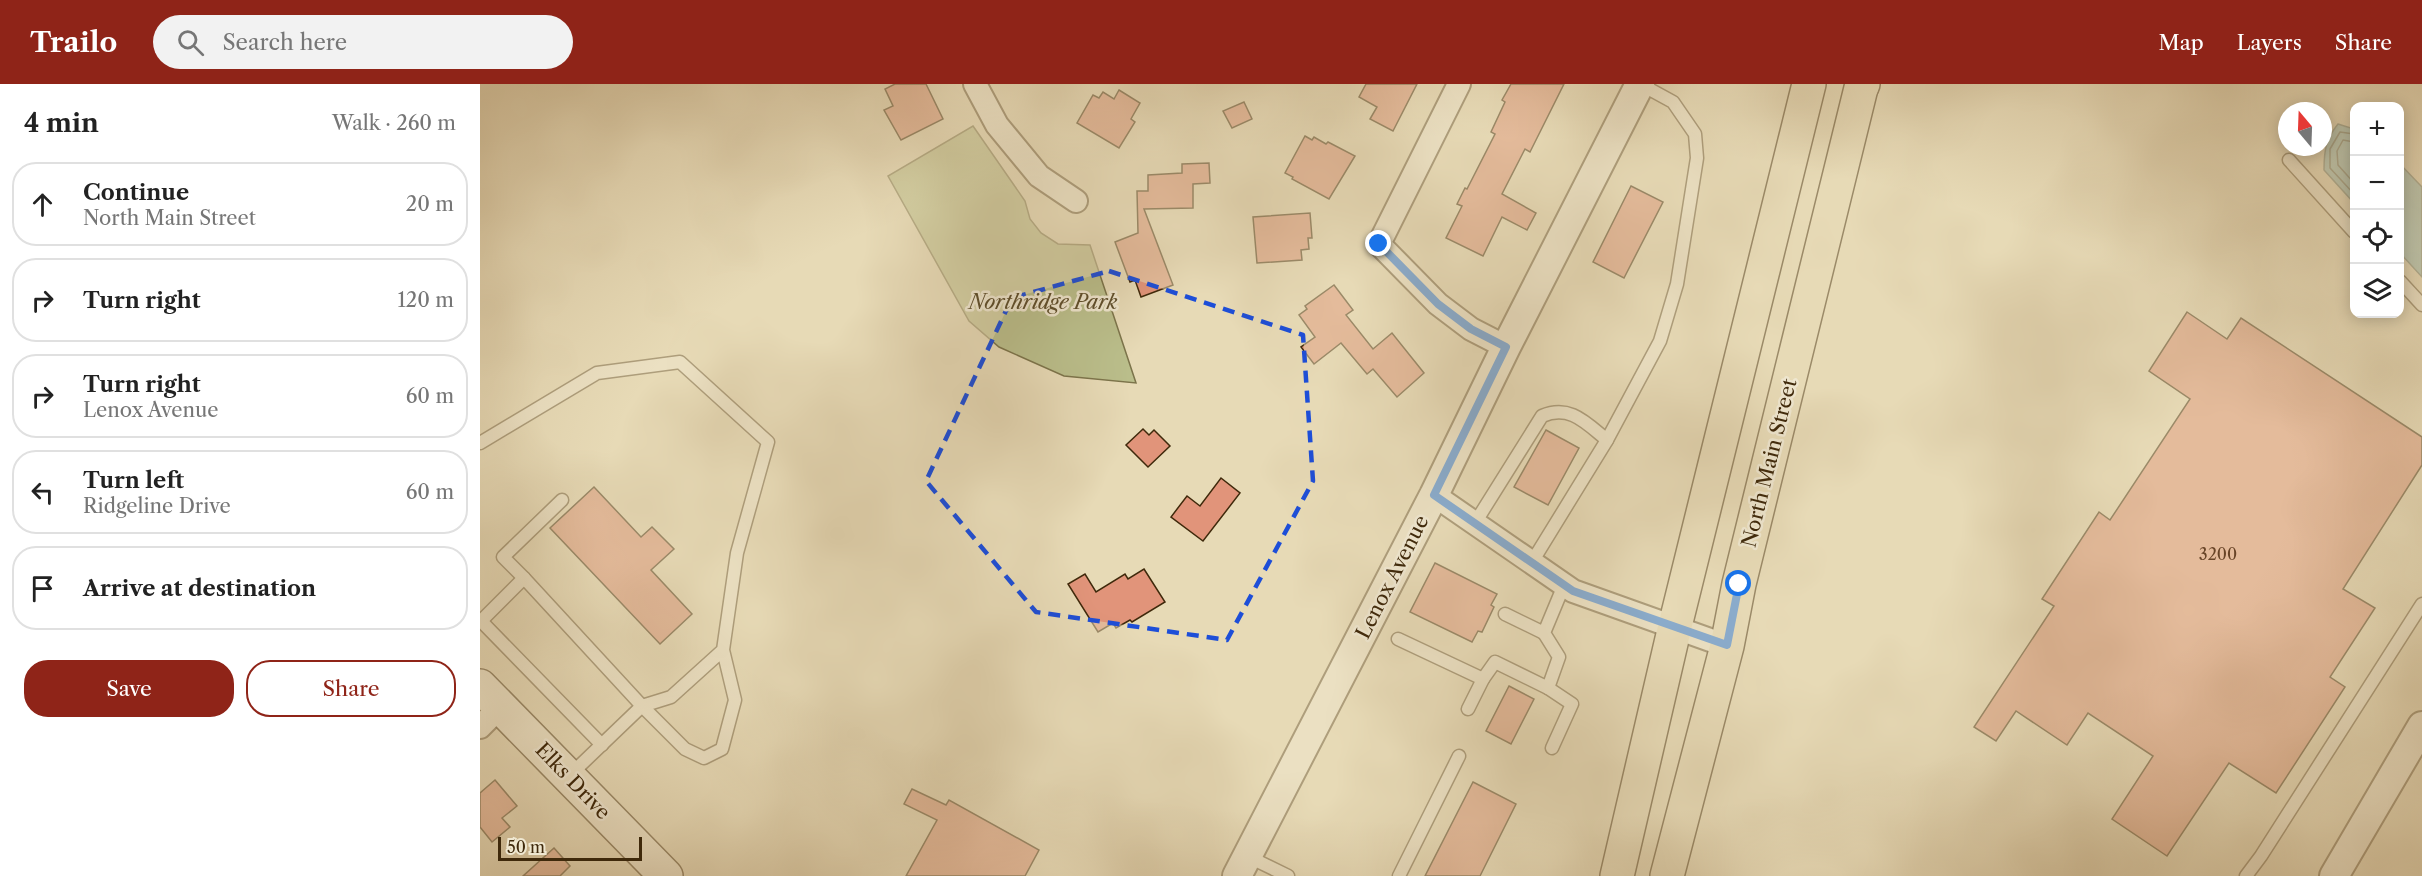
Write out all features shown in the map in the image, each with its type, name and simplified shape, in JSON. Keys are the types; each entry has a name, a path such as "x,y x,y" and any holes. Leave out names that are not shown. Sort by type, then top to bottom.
{"main road":[{"path":"1617,876 1675,626 1809,84"},
{"name":"North Main Street","path":"1667,876 1727,645 1739,584 1862,85"},
{"name":"Elks Drive","path":"487,706 569,776 666,876"}],"street":[{"path":"975,84 998,124 1039,176 1076,201"},
{"path":"1459,84 1379,244 1438,304 1471,329 1506,347"},
{"name":"Lenox Avenue","path":"1242,866 1434,495 1506,347 1640,84"},
{"path":"1434,495 1573,591 1727,645"},
{"path":"2334,876 2422,726"}],"lane":[{"path":"1532,562 1607,440 1660,341 1677,284 1697,158 1695,134 1672,102 1640,84"},
{"path":"2289,160 2350,227"},
{"path":"2404,285 2422,305"},
{"path":"480,443 597,373 680,362 768,442 737,553 723,650 735,700 722,748 704,758 685,749 504,557 562,500"},
{"path":"1475,523 1542,416 1550,412 1567,411 1607,440"},
{"path":"524,578 481,621 602,745"},
{"path":"1544,633 1564,585"},
{"path":"2246,876 2422,604"},
{"path":"1505,614 1544,633 1559,657 1548,688"},
{"path":"1398,639 1483,679"},
{"path":"569,776 642,706 671,697 723,650"},
{"path":"1468,709 1483,679 1495,662 1548,688 1572,704 1552,748"},
{"path":"1399,876 1459,756"},
{"path":"1242,866 1288,876"}],"highlighted area":[{"path":"1109,271 1303,335 1313,481 1227,640 1036,612 926,481 1012,298"}],"green space":[{"name":"Northridge Park","path":"973,126 1025,201 1030,219 1041,233 1058,244 1090,245 1136,383 1064,376 999,347 969,321 888,176"}],"water":[{"path":"2338,124 2350,128 2350,199 2324,170 2324,156 2332,156 2332,133"},
{"path":"2404,168 2422,187 2422,277 2404,257"}],"building":[{"path":"895,84 926,84 943,119 901,140 884,110 893,106 885,89"},
{"path":"1366,84 1417,84 1393,131 1370,119 1377,107 1359,97"},
{"path":"1511,84 1564,84 1530,152 1525,149 1502,194 1536,213 1527,230 1502,217 1483,256 1446,238 1462,206 1457,204 1495,134 1491,132 1505,102 1502,100"},
{"path":"1119,90 1140,103 1131,119 1135,122 1119,148 1077,123 1093,95 1099,98 1103,92 1114,99"},
{"path":"1244,102 1252,119 1232,128 1223,111"},
{"path":"1305,136 1312,140 1314,137 1326,144 1328,142 1355,156 1329,199 1285,173"},
{"path":"1209,163 1210,183 1193,184 1193,208 1144,209 1173,285 1141,297 1135,280 1130,282 1115,242 1138,233 1137,191 1148,191 1148,175 1182,173 1182,164"},
{"path":"1631,186 1663,202 1624,278 1593,262"},
{"path":"1310,213 1312,238 1308,238 1309,249 1301,250 1302,260 1257,263 1253,217"},
{"path":"1334,285 1353,310 1346,315 1373,349 1392,333 1424,373 1397,397 1373,369 1367,374 1341,343 1314,364 1301,347 1315,337 1299,315 1307,309 1305,306"},
{"path":"2187,312 2227,339 2241,318 2422,437 2422,465 2343,589 2375,608 2330,677 2345,687 2276,793 2229,763 2167,856 2112,819 2153,756 2088,713 2067,745 2016,711 1996,741 1974,727 2054,606 2042,599 2099,512 2110,520 2190,399 2149,371"},
{"path":"1143,429 1149,435 1154,430 1170,446 1148,467 1126,445"},
{"path":"1546,430 1579,448 1548,505 1514,487"},
{"path":"1221,478 1240,493 1203,541 1171,517 1187,496 1200,506"},
{"path":"594,487 641,537 652,527 674,549 651,570 692,614 660,644 550,528"},
{"path":"1435,563 1497,594 1491,605 1494,607 1482,632 1478,631 1472,642 1410,612"},
{"path":"1144,569 1165,602 1132,622 1130,620 1116,628 1113,623 1098,632 1068,584 1085,574 1096,592 1125,574 1128,579"},
{"path":"1509,686 1534,699 1511,744 1486,731"},
{"path":"495,780 517,806 502,818 510,827 492,842 480,827 480,793"},
{"path":"1473,782 1516,804 1480,876 1425,876"},
{"path":"912,789 946,805 949,800 1039,850 1025,876 906,876 937,820 904,804"},
{"path":"554,848 570,866 560,876 523,876"}],"route":[{"path":"1379,244 1438,304 1471,329 1506,347 1434,495 1573,591 1727,645 1739,584"}]}
